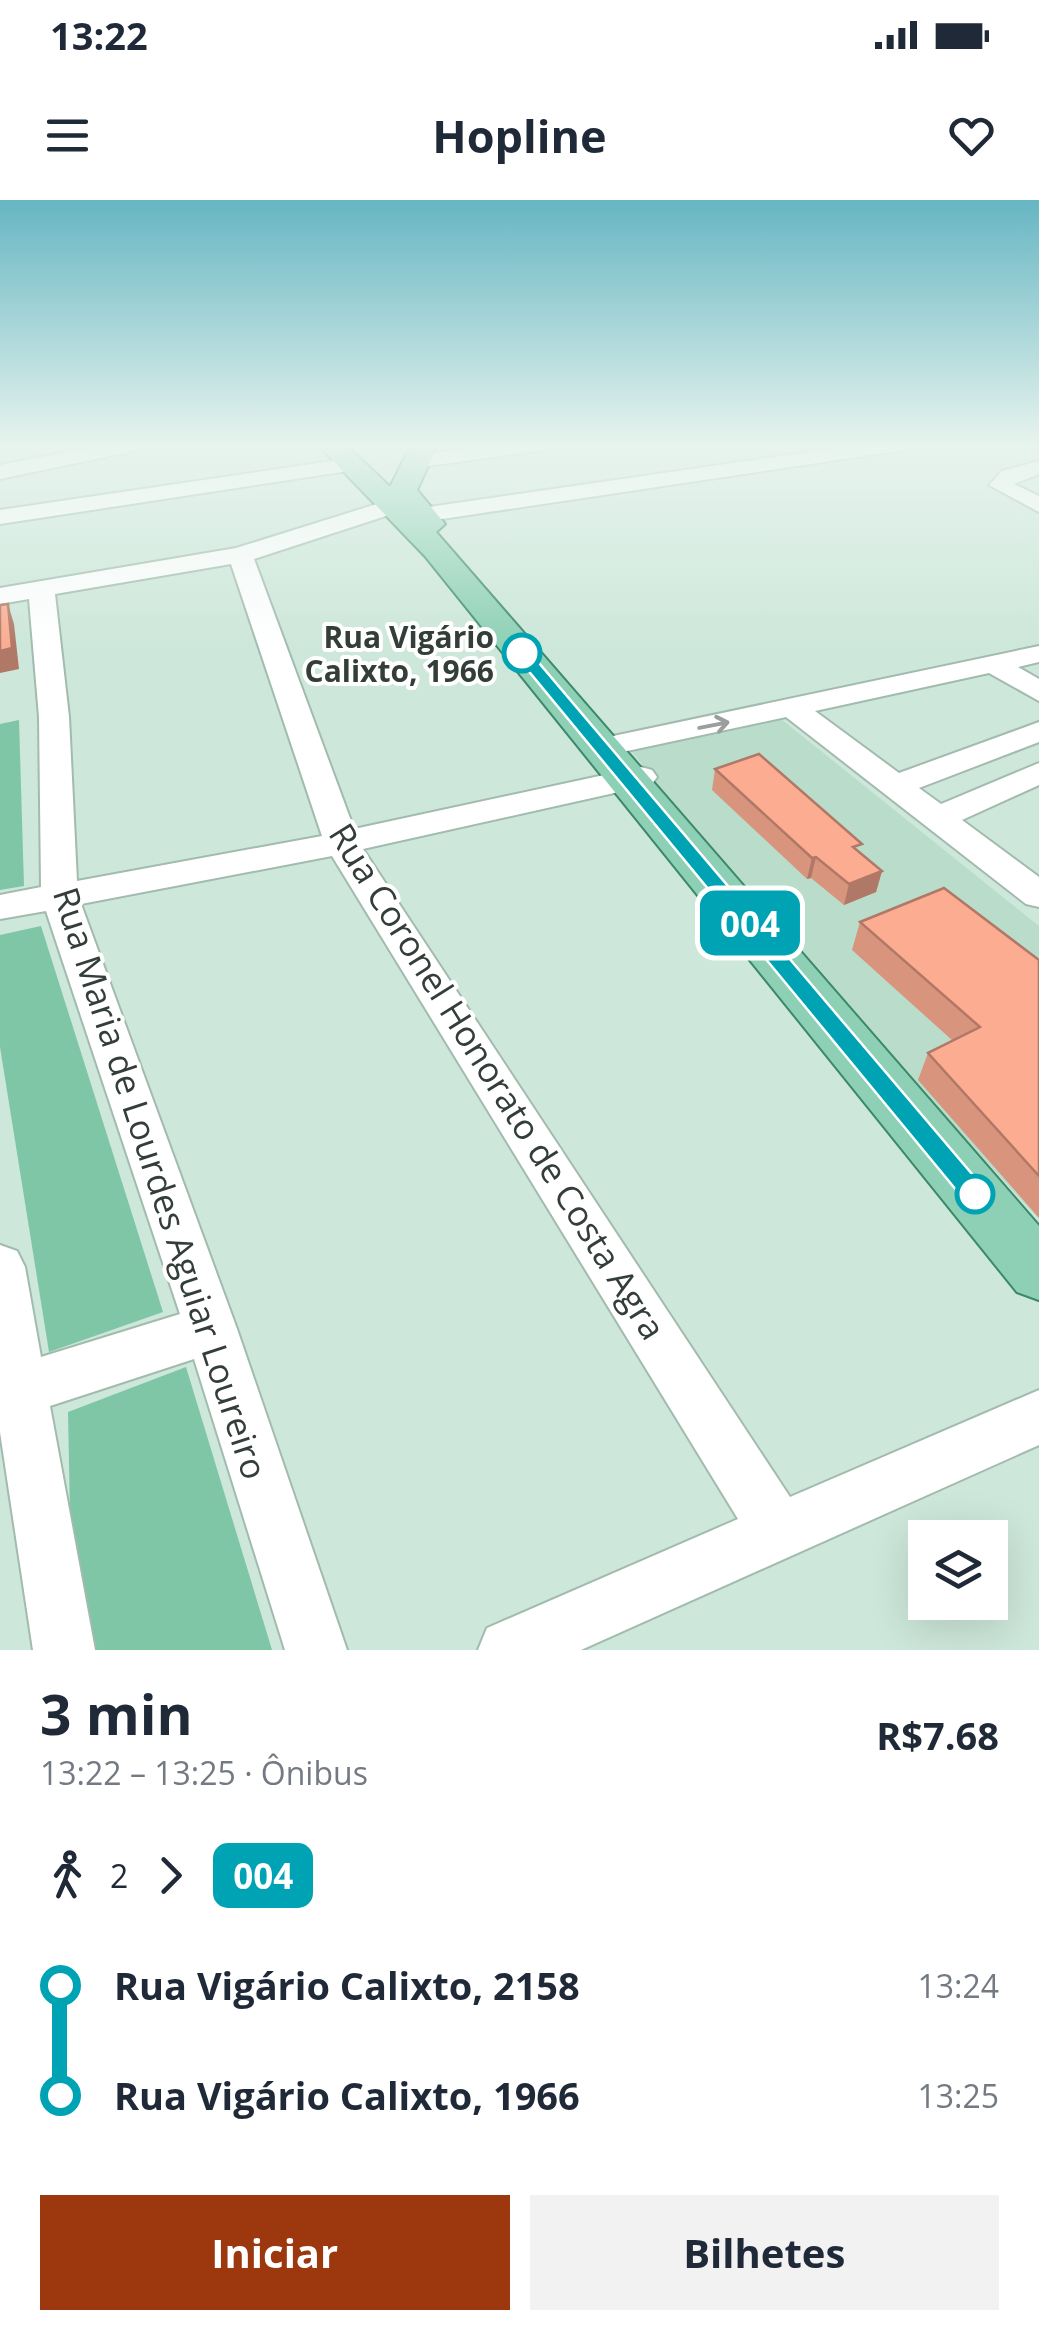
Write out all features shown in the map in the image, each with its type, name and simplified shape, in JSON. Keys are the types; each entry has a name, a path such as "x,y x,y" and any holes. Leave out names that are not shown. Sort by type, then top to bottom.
{"main road":[{"path":"411,512 504,603 627,771 1039,1272"}],"street":[{"path":"0,517 30,512"},
{"path":"20,593 240,555 403,512"},
{"name":"Rua Coronel Honorato de Costa Agra","path":"240,555 342,842 778,1530"},
{"name":"Rua Maria de Lourdes Aguiar Loureiro","path":"20,593 54,716 58,895 211,1329 316,1650"},
{"path":"0,907 342,842 627,771 794,709 1039,654"},
{"path":"992,663 1039,692"},
{"path":"794,709 908,781 1039,894"},
{"path":"839,715 908,781"},
{"path":"908,781 1039,731"},
{"path":"949,813 1039,773"},
{"path":"949,813 1027,860"},
{"path":"0,1267 10,1393 64,1650"},
{"path":"10,1393 211,1329"},
{"path":"510,1650 1039,1417"}],"shaded area":[{"path":"776,715 1039,926 1039,1219 825,988 627,746"}],"green space":[{"path":"19,720 24,886 0,890 0,724"},
{"path":"41,926 163,1312 49,1352 0,1047 0,935"},
{"path":"186,1367 272,1650 87,1650 71,1563 68,1412"}],"building":[{"path":"8,604 12,648 0,651 0,605"},
{"path":"759,754 862,844 853,847 882,871 849,884 816,857 812,858 715,769"},
{"path":"944,888 1039,960 1039,1176 928,1053 980,1027 860,922"}],"bus line":[{"name":"004","path":"522,653 975,1194"}],"place":[{"name":"Rua Vigário Calixto, 1966","path":"522,653"}]}
